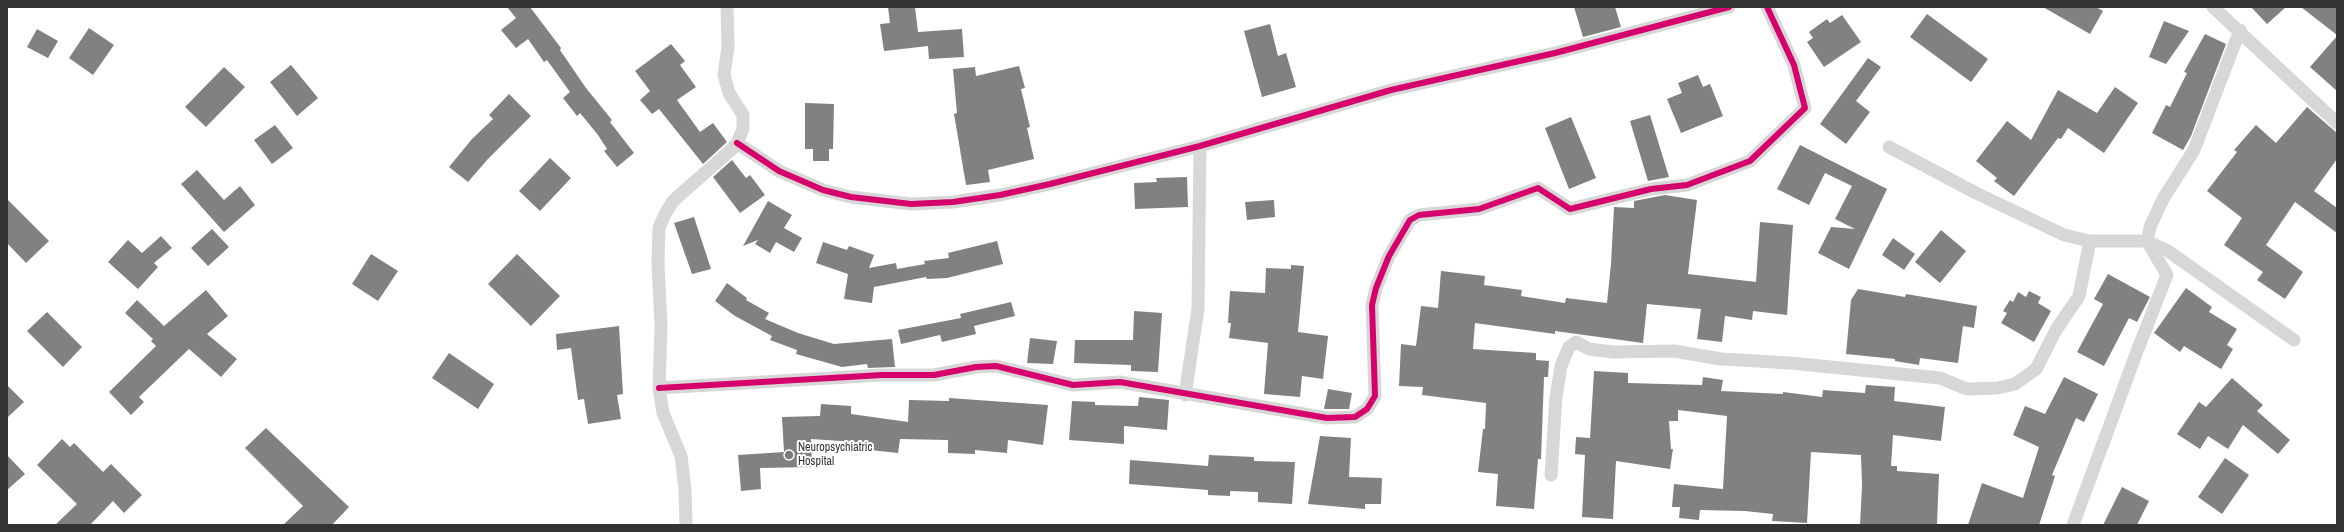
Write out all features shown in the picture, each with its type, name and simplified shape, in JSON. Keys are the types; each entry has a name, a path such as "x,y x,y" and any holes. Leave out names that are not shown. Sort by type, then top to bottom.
{"street":[{"path":"686,525 685,490 681,456 663,413 659,388 661,300 658,263 662,219 673,202 737,143 743,129 743,115 729,93 724,75 728,47 727,7"},
{"path":"737,143 779,171 823,190 851,197 911,204 953,202 1000,195 1200,146 1391,90 1555,53 1729,7"},
{"path":"659,388 882,374 934,375 976,366 996,366 1073,385 1120,382 1185,395 1327,418 1355,417 1367,409 1375,396 1372,305 1376,288 1389,256 1410,220 1419,215 1479,208 1538,188 1570,208 1651,189 1686,185 1750,161 1805,108 1794,65 1767,7"},
{"path":"2213,7 2335,115"},
{"path":"2073,525 2167,275 2147,241 2150,227 2163,199 2194,150 2240,30"},
{"path":"1185,395 1198,309 1200,146"},
{"path":"1889,147 1976,194 2064,235 2090,241 2147,241 2168,251 2294,340"},
{"path":"1551,475 1556,397 1561,366 1569,347 1576,342 1589,349 1613,352 1674,350 1721,359 1791,363 1940,378 1967,389 1984,390 1997,388 2015,384 2036,369 2056,330 2079,296 2090,241"}],"building":[{"path":"507,7 530,7 561,48 560,50 586,88 612,120 610,122 634,153 617,167 604,151 607,149 598,135 580,113 577,116 563,98 570,92 547,60 544,62 528,39 516,48 501,30 516,18"},
{"path":"888,7 915,7 918,32 962,29 964,57 929,59 928,46 884,51 880,24 890,23"},
{"path":"1574,7 1615,7 1621,27 1583,37"},
{"path":"2043,7 2096,7 2103,11 2090,34"},
{"path":"2251,7 2286,7 2267,24"},
{"path":"2301,7 2337,7 2337,35"},
{"path":"1927,14 1988,59 1971,82 1910,37"},
{"path":"1842,15 1861,42 1824,67 1807,42 1813,38 1809,32 1827,19 1830,23"},
{"path":"2164,21 2189,31 2166,64 2149,57"},
{"path":"1270,24 1278,56 1286,53 1296,87 1262,97 1244,31"},
{"path":"89,28 114,45 93,75 69,58"},
{"path":"37,29 58,41 48,58 27,47"},
{"path":"2205,34 2226,44 2191,136 2183,150 2152,133 2166,105 2170,107 2187,73 2184,72"},
{"path":"2337,36 2337,91 2310,67"},
{"path":"671,44 685,61 680,65 696,87 677,100 700,132 713,123 727,142 703,164 659,109 652,114 640,100 650,91 635,71"},
{"path":"1868,58 1881,67 1856,101 1870,112 1846,144 1820,124"},
{"path":"291,65 318,98 297,116 270,82"},
{"path":"1019,66 1025,88 1021,89 1030,127 1027,128 1034,159 988,170 990,182 966,185 954,114 957,113 953,69 975,67 976,76"},
{"path":"224,67 245,87 206,127 185,107"},
{"path":"1698,75 1703,87 1710,84 1723,116 1681,133 1667,99 1682,93 1678,83"},
{"path":"2115,87 2138,103 2104,153 2068,128 2061,139 2058,138 2014,196 1994,181 1997,178 1976,161 2007,121 2031,140 2058,90 2097,113"},
{"path":"509,94 531,116 487,160 468,182 449,167 472,139 493,119 489,115"},
{"path":"805,103 834,104 833,149 829,149 829,161 813,161 813,149 805,149"},
{"path":"2307,107 2337,133 2337,159 2314,191 2337,208 2337,233 2295,202 2266,245 2303,272 2285,299 2257,280 2263,272 2224,245 2242,218 2207,191 2237,152 2234,150 2256,125 2276,143"},
{"path":"1650,115 1669,177 1648,181 1630,121"},
{"path":"1571,117 1596,178 1569,189 1545,128"},
{"path":"275,125 293,148 272,164 254,140"},
{"path":"1800,145 1887,189 1849,269 1818,253 1831,227 1855,229 1835,219 1852,186 1825,173 1809,205 1777,189"},
{"path":"550,158 571,178 540,211 519,191"},
{"path":"732,160 746,178 750,175 765,195 740,213 713,177"},
{"path":"197,170 224,200 240,186 255,205 224,232 181,184"},
{"path":"1187,177 1188,207 1135,209 1134,183 1157,182 1156,178"},
{"path":"1665,195 1697,200 1688,274 1756,282 1760,222 1793,225 1787,315 1753,311 1752,320 1725,316 1722,342 1697,339 1701,309 1647,304 1643,343 1555,331 1555,334 1475,323 1473,349 1536,353 1536,360 1549,361 1548,377 1544,377 1541,459 1538,459 1534,509 1496,506 1498,474 1478,472 1483,429 1485,429 1486,403 1422,395 1423,387 1399,386 1401,344 1416,346 1421,306 1438,308 1441,271 1485,276 1484,285 1522,290 1521,296 1565,303 1566,298 1607,303 1614,207 1634,208 1634,201"},
{"path":"7,199 49,241 26,263 7,243"},
{"path":"1274,200 1275,217 1247,220 1245,202"},
{"path":"768,201 792,215 784,228 802,238 794,252 776,242 770,253 755,244 758,240 743,246"},
{"path":"694,217 711,269 692,274 674,223"},
{"path":"212,229 229,247 208,266 191,248"},
{"path":"1941,230 1966,251 1940,283 1915,262"},
{"path":"161,236 172,248 154,263 158,267 138,289 108,262 128,240 142,253"},
{"path":"1893,238 1915,254 1904,270 1882,255"},
{"path":"997,241 1003,264 947,278 927,279 926,277 874,287 872,303 844,299 848,274 816,263 823,242 847,250 849,246 874,255 869,268 896,263 897,269 925,264 924,261 949,258 948,253"},
{"path":"371,254 398,271 378,301 352,284"},
{"path":"517,254 560,296 531,326 488,284"},
{"path":"1291,265 1304,266 1298,332 1328,336 1323,379 1302,376 1300,397 1264,394 1268,343 1229,338 1231,323 1228,323 1230,291 1265,293 1266,268 1291,269"},
{"path":"2108,274 2150,297 2137,322 2129,318 2104,366 2077,352 2103,304 2094,299"},
{"path":"727,283 747,298 746,300 769,313 765,319 798,333 834,344 892,339 895,367 868,368 867,364 842,367 796,354 797,350 770,340 772,336 735,316 715,301"},
{"path":"2186,288 2212,307 2209,312 2237,329 2227,345 2233,349 2221,369 2184,346 2180,352 2154,333"},
{"path":"1858,289 1905,297 1906,294 1977,306 1974,328 1963,326 1958,363 1920,358 1919,365 1895,361 1895,359 1846,354 1851,300"},
{"path":"206,290 228,316 207,334 237,359 221,377 189,349 139,397 144,402 131,415 109,392 156,346 151,341 153,339 125,313 137,300 164,326"},
{"path":"2029,291 2041,297 2038,303 2051,311 2034,342 2001,323 2007,313 2003,311 2010,300 2013,302 2018,292 2026,297"},
{"path":"1011,302 1015,316 974,326 976,334 942,342 940,335 901,344 898,330 961,318 960,314"},
{"path":"1134,311 1162,313 1158,372 1131,371 1131,365 1074,363 1075,340 1133,340"},
{"path":"47,312 82,347 63,367 27,331"},
{"path":"619,326 623,394 617,395 621,419 588,424 584,399 578,400 571,348 557,350 556,334"},
{"path":"1030,338 1057,341 1053,364 1027,363"},
{"path":"449,353 494,384 478,409 432,378"},
{"path":"1594,371 1628,373 1628,383 1702,385 1703,377 1723,380 1721,391 1783,394 1783,392 1822,397 1823,390 1865,393 1866,385 1895,387 1894,401 1945,407 1941,441 1893,435 1891,466 1897,466 1897,471 1939,474 1937,525 1860,525 1862,486 1861,455 1811,452 1807,523 1772,521 1773,514 1745,511 1700,510 1699,520 1679,518 1680,507 1672,507 1674,484 1723,489 1727,416 1678,410 1678,421 1669,421 1671,449 1673,449 1670,469 1616,461 1613,519 1582,517 1585,455 1575,454 1576,437 1590,438"},
{"path":"2064,377 2098,394 2084,422 2076,418 2052,475 2055,476 2039,525 1968,525 1982,483 2023,498 2039,447 2013,435 2025,406 2045,414"},
{"path":"2232,378 2263,405 2257,411 2290,440 2278,454 2243,425 2228,449 2208,436 2200,449 2177,434 2199,402 2206,407"},
{"path":"7,385 24,402 7,418"},
{"path":"1328,389 1352,393 1349,409 1324,409"},
{"path":"1139,397 1169,400 1167,430 1124,426 1124,444 1069,440 1072,401 1095,402 1095,405 1138,406"},
{"path":"949,398 1048,405 1043,445 1008,440 1007,453 975,450 975,454 948,453 948,440 900,439 898,453 870,450 871,443 811,439 812,467 760,468 761,489 741,491 738,455 784,452 782,417 820,416 821,404 851,406 851,414 908,422 909,400 949,401"},
{"path":"266,428 349,507 332,525 283,525 303,506 245,448"},
{"path":"1320,436 1351,438 1349,477 1382,478 1381,504 1365,504 1365,509 1308,504"},
{"path":"62,439 70,447 74,443 103,472 111,464 142,495 124,513 113,501 90,525 55,525 77,504 37,465"},
{"path":"7,455 25,474 7,490"},
{"path":"1209,455 1254,457 1254,461 1295,462 1292,504 1258,502 1258,492 1230,491 1230,496 1208,495 1208,490 1129,484 1130,460 1208,466"},
{"path":"2225,458 2249,475 2222,514 2198,497"},
{"path":"2122,487 2149,501 2137,525 2103,525"}],"cycle path":[{"path":"737,143 779,171 823,190 851,197 911,204 953,202 1000,195 1050,184 1200,146 1391,90 1555,53 1729,7"},
{"path":"659,388 882,375 934,375 976,367 996,366 1073,385 1120,382 1327,418 1355,417 1367,409 1375,396 1372,305 1376,288 1389,256 1410,220 1419,215 1479,209 1538,188 1570,209 1651,189 1687,185 1750,161 1805,108 1794,65 1767,7"}],"place":[{"name":"Neuropsychiatric Hospital","path":"789,455"}]}
